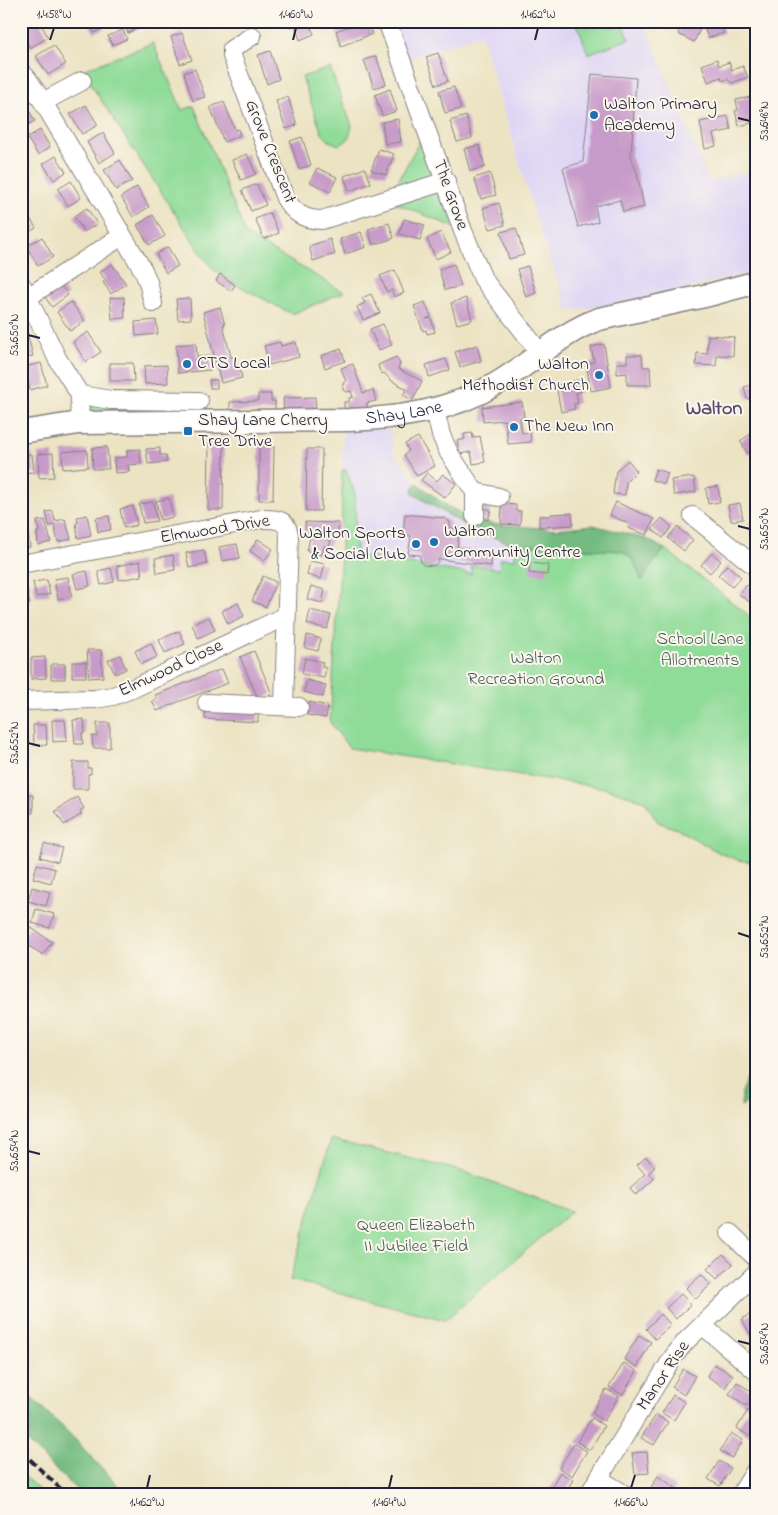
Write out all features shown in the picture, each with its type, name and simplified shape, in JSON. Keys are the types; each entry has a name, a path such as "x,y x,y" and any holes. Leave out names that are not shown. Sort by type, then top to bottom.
{"main road":[{"name":"Shay Lane","path":"21,432 79,423 388,418 435,410 463,401 496,384 573,330 599,319 709,295 757,282"}],"street":[{"name":"The Grove","path":"387,21 482,279 541,354"},
{"name":"Grove Crescent","path":"252,36 232,49 232,56 285,198 297,213 304,218 322,220 446,182"},
{"path":"21,72 43,102 143,270 148,282 152,303"},
{"path":"43,102 82,81"},
{"path":"79,423 80,395 58,358 25,291 122,236"},
{"path":"80,395 111,400 199,401"},
{"path":"435,410 441,435 449,453 475,492 475,516"},
{"path":"475,492 499,497"},
{"path":"693,516 712,526 757,568"},
{"name":"Elmwood Drive","path":"21,564 261,519 278,520 286,524 289,536 286,616 292,707 206,703"},
{"name":"Elmwood Close","path":"21,701 113,696 134,688 286,616"},
{"path":"730,1233 757,1259"},
{"name":"Manor Rise","path":"589,1494 673,1357 685,1342 757,1272"},
{"path":"702,1325 757,1372"},
{"path":"741,1494 757,1468"},
{"path":"599,1479 624,1494"}],"shaded area":[{"name":"Walton Primary Academy","path":"387,21 644,21 709,181 757,170 757,271 641,300 568,311 534,212 481,34 402,61"},
{"path":"389,427 394,453 417,483 413,488 475,531 516,545 515,559 499,569 471,574 356,555 355,494 346,471 342,470 343,431"}],"green space":[{"path":"576,21 622,21 629,39 588,54"},
{"path":"153,43 182,110 194,106 246,235 344,292 292,314 231,282 215,271 202,255 83,70"},
{"path":"330,68 352,126 348,138 339,145 329,141 322,134 302,77"},
{"path":"426,129 463,231 388,200"},
{"path":"90,405 169,405 170,411 97,414 93,412"},
{"name":"Walton Recreation Ground","path":"342,470 346,470 355,494 356,555 471,574 472,565 499,569 501,558 515,559 516,545 622,551 629,554 633,560 650,567 665,549 757,622 757,863 738,860 720,853 677,829 658,822 645,801 605,788 349,748 330,722 341,553"},
{"path":"417,483 444,504 479,521 499,525 557,529 593,525 646,539 665,549 650,567 642,581 632,560 622,551 516,545 475,531 413,494 413,488"},
{"path":"757,1068 757,1095 741,1107 744,1086 748,1077"},
{"name":"Queen Elizabeth II Jubilee Field","path":"331,1139 462,1171 572,1211 445,1320 290,1280"},
{"path":"21,1388 70,1434 126,1494 81,1494 21,1436"},
{"path":"21,1473 43,1494 21,1494"}],"building":[{"path":"30,21 39,21 48,37 30,48 21,33 21,27"},
{"path":"88,21 101,21 104,28 94,33"},
{"path":"127,21 140,21 143,26 128,33 124,23"},
{"path":"288,21 308,21 314,34 300,40 295,25 290,27"},
{"path":"368,21 372,34 341,46 336,31"},
{"path":"684,21 693,22 691,25 700,29 694,42 678,34"},
{"path":"713,21 720,21 724,33 708,38 703,25"},
{"path":"123,30 127,39 112,45 108,36"},
{"path":"182,33 192,60 180,64 171,37"},
{"path":"54,45 66,64 48,75 36,56"},
{"path":"270,51 279,79 267,84 258,55"},
{"path":"438,53 448,81 436,85 426,57"},
{"path":"376,56 386,84 374,88 364,60"},
{"path":"717,59 719,66 729,62 732,70 743,66 748,77 732,83 727,79 722,81 721,77 708,82 702,65"},
{"path":"754,61 757,61 757,74 751,72"},
{"path":"195,69 205,97 193,101 184,73"},
{"path":"592,74 636,78 631,156 637,173 644,207 623,212 620,200 595,206 598,222 578,227 563,168 583,162"},
{"path":"454,87 461,109 445,113 439,91"},
{"path":"390,89 397,111 382,116 375,95"},
{"path":"288,97 297,125 286,129 276,101"},
{"path":"750,97 752,106 757,105 757,127 755,122 739,126 735,111 738,110 736,100"},
{"path":"224,102 235,130 238,129 240,135 224,142 210,107"},
{"path":"26,105 35,121 21,129 21,107"},
{"path":"86,105 98,125 82,134 70,114"},
{"path":"466,116 472,138 457,142 450,121"},
{"path":"728,116 731,130 713,134 716,146 705,149 700,122"},
{"path":"398,119 401,142 385,144 382,122"},
{"path":"40,130 50,147 38,155 27,138"},
{"path":"103,133 115,153 99,163 87,142"},
{"path":"302,137 311,165 299,169 290,141"},
{"path":"479,145 485,167 470,171 464,149"},
{"path":"379,149 394,154 386,175 371,170"},
{"path":"247,154 256,174 241,180 232,160"},
{"path":"56,156 66,172 54,180 43,164"},
{"path":"120,160 132,181 116,190 104,170"},
{"path":"317,168 337,177 330,192 310,182"},
{"path":"365,168 371,183 349,191 344,176"},
{"path":"490,173 496,195 481,199 474,178"},
{"path":"71,181 81,198 68,206 58,189"},
{"path":"257,184 266,205 251,211 242,190"},
{"path":"137,187 149,207 133,217 121,197"},
{"path":"499,203 505,225 490,229 483,208"},
{"path":"24,208 36,228 21,237 21,210"},
{"path":"87,208 97,224 84,232 74,216"},
{"path":"270,213 279,233 264,239 255,219"},
{"path":"153,215 165,236 149,245 137,225"},
{"path":"404,219 425,225 420,240 399,234"},
{"path":"389,223 394,238 373,245 368,229"},
{"path":"516,228 524,255 509,259 501,232"},
{"path":"361,232 366,247 345,254 340,239"},
{"path":"441,232 451,252 436,259 427,239"},
{"path":"42,237 53,257 38,266 26,246"},
{"path":"330,239 335,254 313,261 309,246"},
{"path":"168,247 178,266 166,273 156,254"},
{"path":"112,264 126,284 111,294 103,282 106,281 100,272"},
{"path":"454,264 461,286 445,290 439,269"},
{"path":"528,266 536,293 526,297 517,269"},
{"path":"395,270 404,293 394,297 392,290 387,292 380,276"},
{"path":"220,274 235,285 231,291 216,281"},
{"path":"61,286 68,295 52,307 45,297"},
{"path":"371,294 380,313 363,320 357,307 365,303 362,298"},
{"path":"124,297 125,318 112,319 110,298"},
{"path":"190,298 191,319 178,320 176,299"},
{"path":"466,298 472,320 457,324 451,303"},
{"path":"71,302 85,321 70,331 57,312"},
{"path":"425,302 431,317 426,319 431,318 435,332 427,334 426,330 423,331 414,306"},
{"path":"220,307 231,357 235,357 242,378 221,383 203,312"},
{"path":"156,320 158,334 136,336 135,322"},
{"path":"383,324 392,345 379,350 370,329"},
{"path":"88,332 101,352 86,362 73,342"},
{"path":"27,333 33,356 21,359 21,335"},
{"path":"708,335 734,337 733,356 717,355 716,366 696,365 697,353 707,354"},
{"path":"280,342 281,346 296,342 299,357 269,365 264,346"},
{"name":"CTS Local","path":"196,343 197,357 210,356 211,370 178,373 176,345"},
{"name":"Walton Methodist Church","path":"604,344 611,387 591,391 586,364 594,362 591,347"},
{"path":"477,345 481,361 460,367 455,352"},
{"path":"341,349 345,361 325,368 321,356"},
{"path":"627,355 642,355 643,367 650,367 651,385 627,385 627,373 617,374 617,363 627,363"},
{"path":"396,357 400,364 398,369 422,381 413,400 403,395 407,389 392,381 384,373 381,374 378,365"},
{"path":"446,359 450,370 429,377 426,365"},
{"path":"41,363 47,385 30,390 24,367"},
{"path":"110,363 133,363 134,381 110,381"},
{"path":"353,364 363,393 373,390 376,401 367,403 367,413 344,412 344,402 349,402 349,398 353,397 351,391 343,390 343,383 346,382 341,368"},
{"path":"167,365 168,383 145,384 144,366"},
{"path":"209,380 217,380 217,388 210,388"},
{"path":"579,380 581,392 576,393 578,403 574,404 575,409 561,412 556,385"},
{"path":"757,384 757,397 747,399 744,387"},
{"path":"258,394 271,394 271,401 275,401 275,411 230,412 230,402 258,401"},
{"path":"315,397 316,412 284,413 283,398"},
{"name":"The New Inn","path":"522,402 524,417 520,417 522,433 530,432 531,442 508,444 505,420 483,422 482,407"},
{"path":"757,430 757,449 748,454 740,441"},
{"path":"472,433 473,438 480,436 485,462 473,464 471,452 460,454 457,441 465,439 464,434"},
{"path":"418,437 435,466 417,476 404,455 409,451 405,444"},
{"path":"209,439 224,439 223,510 208,510"},
{"path":"259,446 274,446 273,500 259,500"},
{"path":"107,447 109,469 93,469 92,448"},
{"path":"160,448 160,455 166,455 167,462 148,464 146,449"},
{"path":"140,449 141,464 128,465 129,472 115,473 114,458 127,457 127,450"},
{"path":"307,449 322,449 321,511 306,511"},
{"path":"87,450 88,467 63,469 62,452"},
{"path":"53,453 54,477 39,478 38,454"},
{"path":"32,454 34,472 21,473 21,455"},
{"path":"628,460 637,471 626,482 625,495 613,494 616,471"},
{"path":"656,469 668,473 664,484 652,480"},
{"path":"427,473 437,481 443,474 456,484 445,498 421,480"},
{"path":"694,477 696,492 674,495 671,480"},
{"path":"718,486 720,502 708,504 706,488"},
{"path":"169,498 173,517 160,520 156,501"},
{"path":"153,502 157,521 143,523 139,504"},
{"path":"616,502 654,519 647,535 628,528 629,524 610,515"},
{"path":"740,503 743,519 731,521 728,505"},
{"path":"502,504 516,505 516,511 521,511 520,525 501,524"},
{"path":"133,506 137,525 124,528 120,509"},
{"path":"480,507 491,510 488,520 477,517"},
{"path":"53,511 55,521 65,519 71,539 58,542 54,525 49,526 46,512"},
{"path":"572,513 573,525 539,527 539,516"},
{"name":"Walton Community Centre","path":"405,514 444,518 450,522 450,528 460,529 457,548 492,553 491,566 439,559 433,566 423,565 420,555 408,554 411,536 403,535"},
{"path":"87,515 91,535 78,538 77,517"},
{"path":"109,516 111,530 98,532 96,518"},
{"path":"662,518 672,527 663,538 652,529"},
{"path":"45,520 51,542 38,545 37,532 39,531 37,521"},
{"path":"757,521 757,537 752,538 749,522"},
{"path":"305,522 339,523 338,533 305,532"},
{"path":"677,527 693,540 684,551 668,538"},
{"path":"28,533 30,547 21,549 21,534"},
{"path":"310,537 331,540 329,547 324,546 322,555 307,551"},
{"path":"258,539 273,549 264,561 250,551"},
{"path":"237,544 240,558 222,561 219,547"},
{"path":"204,550 207,564 189,568 186,553"},
{"path":"712,553 721,561 710,573 701,565"},
{"path":"173,555 175,570 157,573 155,558"},
{"path":"140,561 142,576 119,580 117,566"},
{"path":"310,561 325,564 321,579 307,575"},
{"path":"530,563 548,565 547,575 529,573"},
{"path":"727,565 741,577 732,587 718,575"},
{"path":"111,568 114,582 101,585 98,571"},
{"path":"87,571 90,586 77,589 73,574"},
{"path":"263,576 276,582 266,607 252,601"},
{"path":"68,577 72,596 58,599 54,579"},
{"path":"47,580 50,594 36,597 33,582"},
{"path":"26,584 30,604 21,606 21,585"},
{"path":"747,585 757,593 757,598 752,604 739,594"},
{"path":"311,586 325,590 322,603 307,599"},
{"path":"238,603 244,616 228,624 222,611"},
{"path":"310,610 331,615 327,629 307,624"},
{"path":"209,617 215,630 198,638 192,624"},
{"path":"179,631 185,644 165,653 159,640"},
{"path":"307,635 321,639 318,651 305,648"},
{"path":"151,643 157,657 141,664 135,651"},
{"path":"87,650 101,650 103,677 89,678"},
{"path":"254,651 272,694 259,701 240,657"},
{"path":"120,655 126,669 115,674 108,660"},
{"path":"45,657 46,678 31,679 31,658"},
{"path":"305,658 323,662 322,667 326,668 324,678 302,674"},
{"path":"72,662 86,662 86,677 72,677"},
{"path":"21,664 25,664 25,679 21,679"},
{"path":"51,664 65,664 65,679 51,679"},
{"path":"222,669 228,683 157,711 152,701 158,699 155,695"},
{"path":"307,680 326,685 323,697 304,692"},
{"path":"309,702 328,706 326,718 307,715"},
{"path":"205,708 258,711 258,722 205,719"},
{"path":"84,719 85,733 82,733 83,744 75,744 73,720"},
{"path":"52,720 65,720 67,741 53,742"},
{"path":"97,723 110,723 110,748 93,748 92,736 97,736"},
{"path":"33,725 46,725 47,745 34,745"},
{"path":"21,726 25,726 26,746 21,746"},
{"path":"73,762 88,762 91,774 88,774 88,789 73,789"},
{"path":"21,795 33,795 33,813 21,814"},
{"path":"77,797 84,808 80,811 82,814 64,825 55,811"},
{"path":"44,843 62,848 58,862 40,857"},
{"path":"37,864 55,869 51,883 33,878"},
{"path":"32,887 50,892 46,906 28,901"},
{"path":"36,909 54,914 50,928 32,923"},
{"path":"30,927 52,942 43,955 21,941"},
{"path":"646,1157 655,1167 649,1173 654,1179 636,1195 630,1188 645,1174 637,1165"},
{"path":"757,1221 757,1232 751,1226"},
{"path":"723,1254 733,1264 717,1279 707,1269"},
{"path":"701,1274 711,1284 696,1299 686,1288"},
{"path":"681,1294 691,1304 676,1319 666,1308"},
{"path":"755,1312 757,1316 757,1335 752,1338 742,1319"},
{"path":"661,1314 671,1325 655,1339 646,1329"},
{"path":"639,1335 651,1342 637,1367 624,1359"},
{"path":"624,1363 637,1371 622,1395 609,1387"},
{"path":"714,1364 733,1375 725,1388 707,1376"},
{"path":"683,1369 695,1376 684,1395 672,1387"},
{"path":"737,1382 755,1394 747,1406 729,1394"},
{"path":"606,1389 619,1396 604,1421 592,1413"},
{"path":"673,1395 685,1402 674,1420 662,1413"},
{"path":"748,1410 757,1416 757,1424 749,1436 737,1428"},
{"path":"656,1415 668,1422 654,1445 641,1438"},
{"path":"592,1418 604,1426 590,1450 577,1442"},
{"path":"731,1433 743,1440 732,1458 720,1451"},
{"path":"574,1444 587,1451 572,1476 559,1468"},
{"path":"647,1452 649,1473 635,1474 632,1453"},
{"path":"719,1461 731,1468 720,1486 708,1479"},
{"path":"560,1472 573,1480 564,1494 547,1494"},
{"path":"658,1476 676,1488 672,1494 659,1494 650,1489"},
{"path":"707,1490 707,1494 694,1494 694,1493"}],"railway":[{"path":"21,1451 66,1494"}],"place":[{"name":"Walton Primary Academy","path":"594,115"},
{"name":"CTS Local","path":"187,364"},
{"name":"Walton Methodist Church","path":"599,375"},
{"name":"The New Inn","path":"514,427"},
{"name":"Shay Lane Cherry Tree Drive","path":"188,431"},
{"name":"Walton Community Centre","path":"434,542"},
{"name":"Walton Sports & Social Club","path":"416,544"}],"district":[{"name":"Walton","path":"714,409"}],"park label":[{"name":"School Lane Allotments","path":"700,650"}]}
